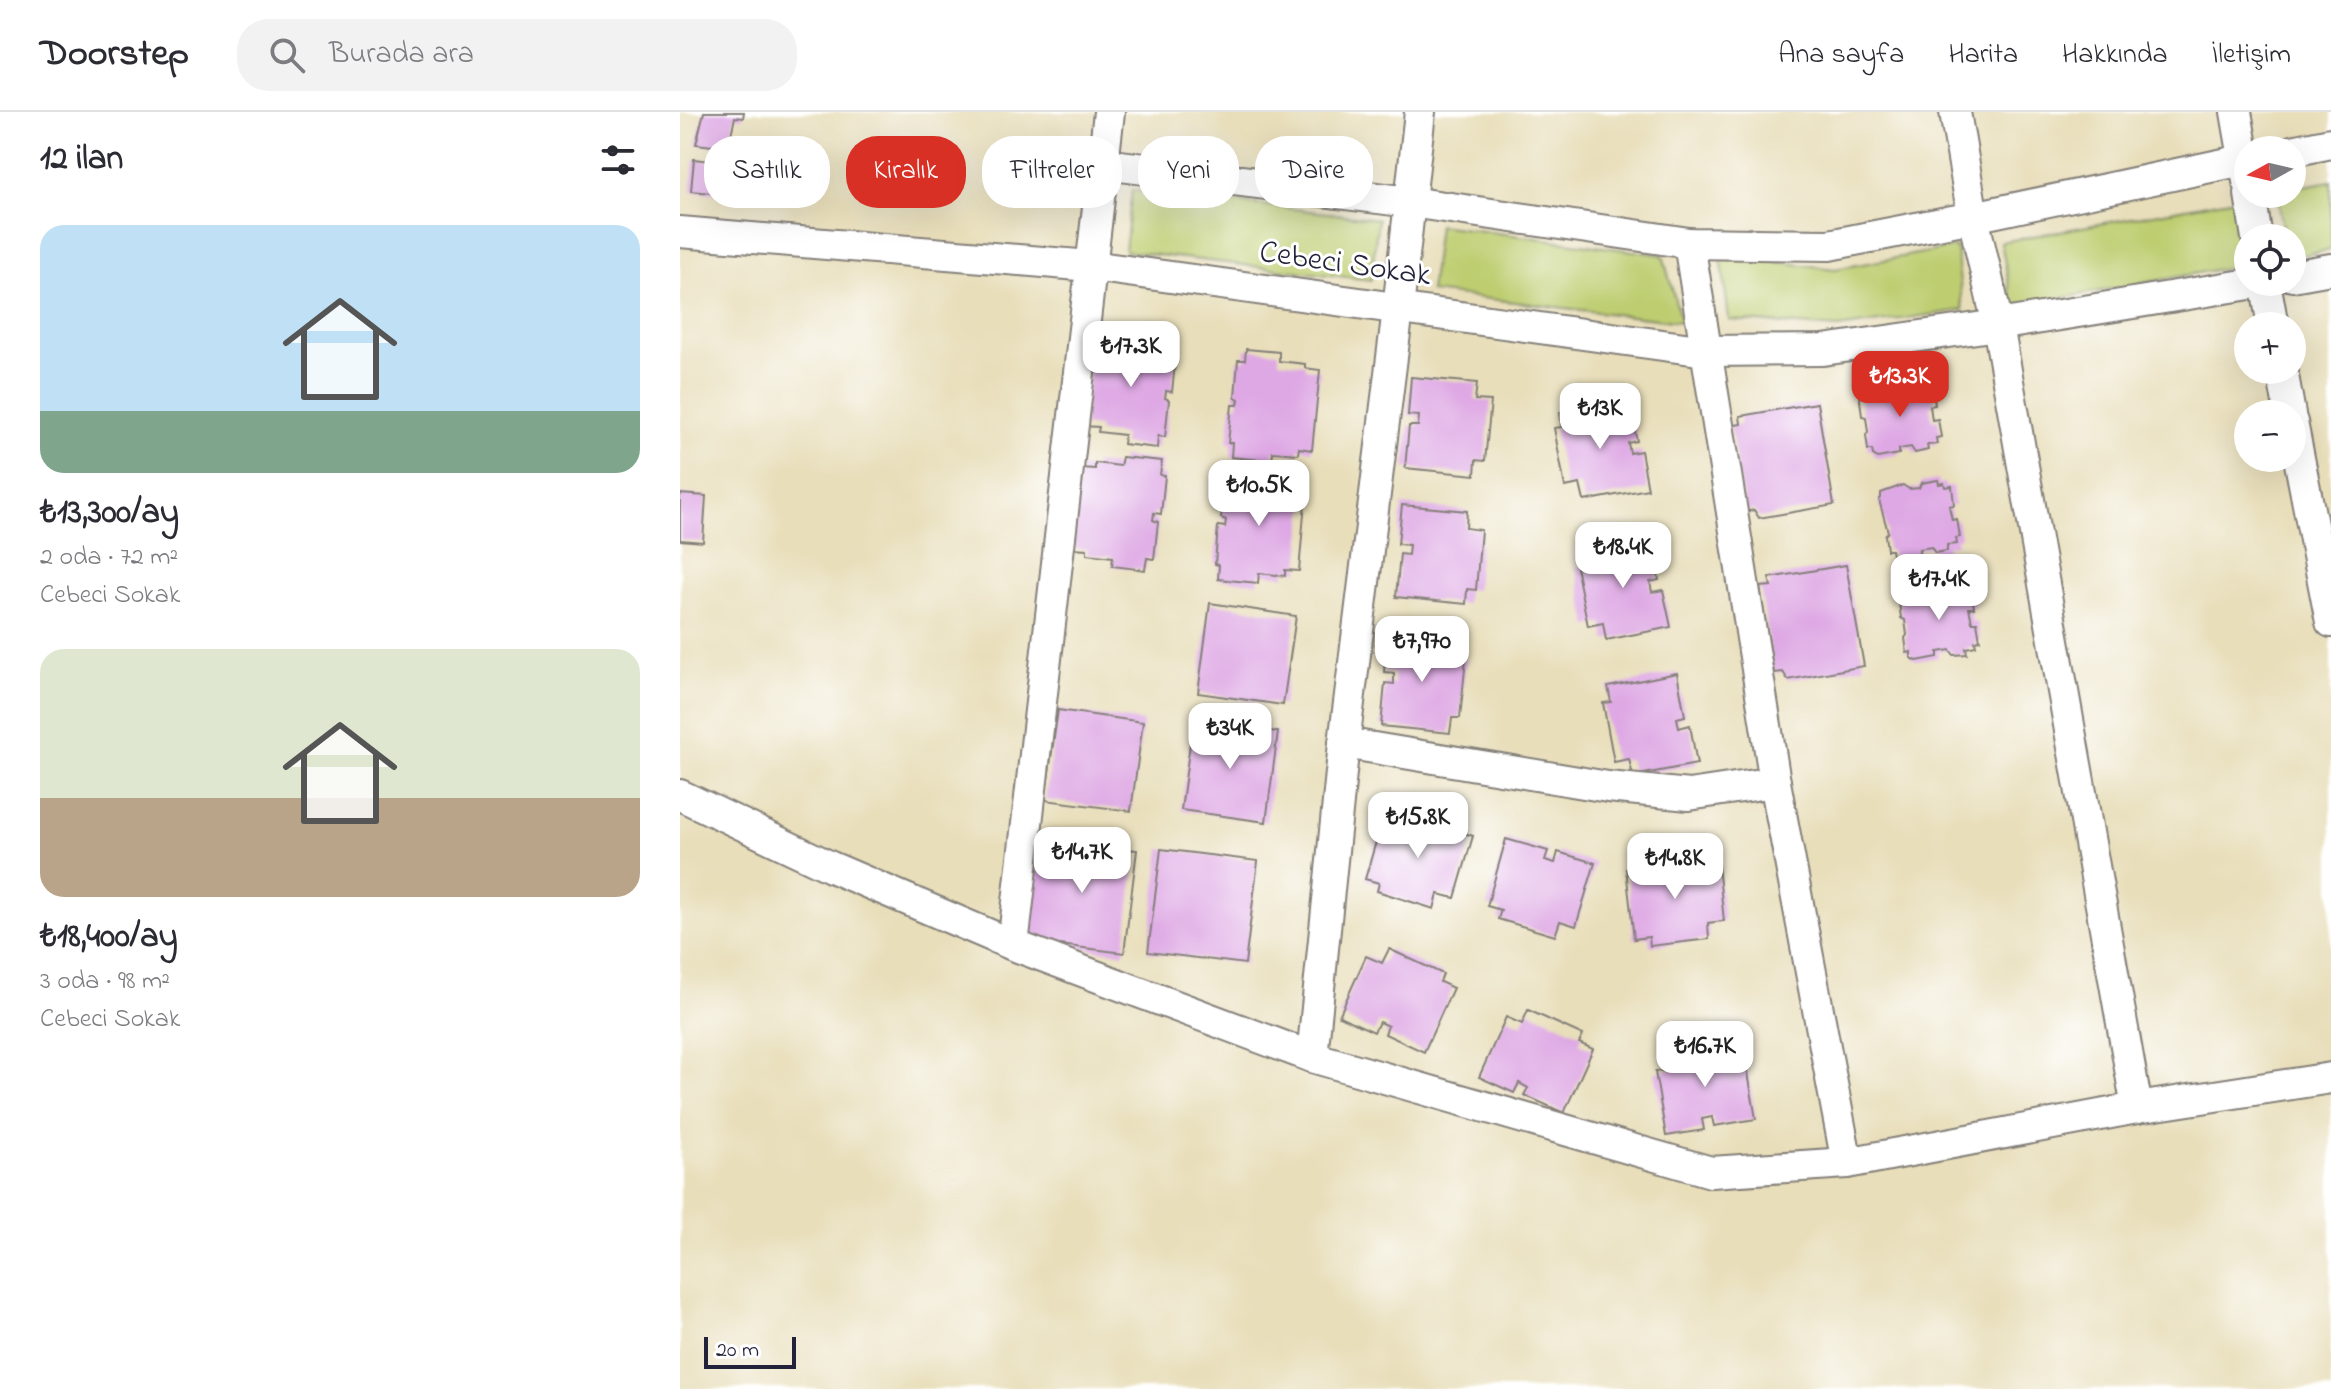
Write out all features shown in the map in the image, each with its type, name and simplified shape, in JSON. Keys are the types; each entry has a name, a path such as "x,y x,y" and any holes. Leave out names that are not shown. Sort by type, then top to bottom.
{"street":[{"path":"1107,136 1109,112"},
{"path":"1312,1057 1344,743 1420,112"},
{"path":"1955,112 1973,217 1998,325 2137,1108"},
{"path":"2236,112 2241,136"},
{"path":"2306,148 2331,143"},
{"path":"1122,166 1410,202 1689,243 1829,245 2234,169"},
{"path":"1013,945 1098,208"},
{"name":"Cebeci Sokak","path":"680,232 1091,266 1706,351 1823,350 2234,287"},
{"path":"1689,243 1775,782 1847,1163"},
{"path":"2306,273 2331,269"},
{"path":"2302,472 2331,622"},
{"path":"1344,743 1621,789 1689,795 1775,782"},
{"path":"680,795 831,867 1013,945 1312,1057 1711,1172 1847,1163 2137,1108 2331,1078"}],"green space":[{"path":"2331,181 2331,250 2306,254 2306,224 2282,224 2280,208 2306,208 2306,185"},
{"path":"1132,190 1138,191 1138,208 1239,208 1239,203 1255,204 1255,208 1285,208 1378,219 1371,280 1125,251"},
{"path":"2234,199 2240,224 2234,224 2234,266 2013,307 2001,242"},
{"path":"1438,225 1663,255 1681,322 1430,292"},
{"path":"1956,247 1963,310 1838,328 1729,320 1721,255 1835,269"}],"building":[{"path":"704,112 744,112 743,118 735,117 731,136 704,136 704,145 696,144"},
{"path":"694,159 704,160 704,192 691,191"},
{"path":"1133,335 1173,340 1171,353 1176,354 1172,392 1166,391 1165,398 1169,400 1165,437 1158,436 1157,448 1123,444 1124,435 1098,432 1099,427 1083,426 1092,346 1106,347 1107,341 1132,344"},
{"path":"1246,349 1279,352 1279,361 1305,364 1305,368 1320,370 1312,450 1299,448 1298,454 1273,452 1272,461 1231,457 1232,443 1228,443 1232,405 1238,405 1239,399 1235,397 1238,360 1245,360"},
{"path":"1411,377 1477,383 1475,400 1491,401 1485,461 1476,460 1475,475 1405,468 1409,426 1418,426 1419,416 1408,415"},
{"path":"1919,380 1920,384 1925,383 1925,387 1932,386 1935,405 1930,406 1932,420 1938,419 1941,437 1936,438 1937,444 1927,445 1928,450 1915,453 1911,447 1899,449 1899,454 1878,458 1872,450 1868,450 1861,393 1884,385 1889,389 1900,388 1901,383"},
{"path":"1628,399 1637,441 1628,443 1630,453 1641,451 1648,489 1584,501 1580,484 1565,487 1554,428 1562,427 1560,412"},
{"path":"1817,403 1834,505 1759,518 1754,510 1745,512 1730,426 1741,424 1740,416"},
{"path":"1122,457 1162,461 1160,475 1165,476 1161,514 1154,513 1153,520 1158,522 1154,559 1147,558 1145,570 1112,566 1113,557 1087,554 1087,549 1072,548 1080,468 1095,469 1095,463 1120,466"},
{"path":"1233,470 1266,473 1266,483 1292,485 1292,490 1306,491 1299,571 1285,570 1285,576 1259,573 1258,583 1218,579 1219,565 1215,564 1218,526 1225,527 1226,520 1221,518 1225,481 1232,482"},
{"path":"1938,480 1945,487 1952,486 1954,505 1949,506 1952,520 1957,519 1960,537 1956,538 1957,544 1947,545 1947,551 1935,553 1931,547 1919,549 1919,554 1897,558 1891,550 1887,550 1885,535 1888,532 1879,500 1881,493 1903,485 1909,489 1919,488 1921,483"},
{"path":"680,494 706,496 703,542 680,540"},
{"path":"1402,505 1467,511 1466,528 1481,530 1476,590 1467,589 1466,604 1396,597 1400,554 1408,555 1409,545 1398,544"},
{"path":"1651,538 1659,580 1650,582 1652,592 1663,590 1671,627 1606,640 1603,623 1588,626 1576,567 1585,565 1582,551"},
{"path":"1846,565 1864,666 1788,680 1783,672 1774,673 1760,587 1771,586 1769,578"},
{"path":"1958,583 1959,587 1964,586 1964,590 1971,588 1974,608 1969,608 1972,622 1977,622 1980,640 1975,641 1976,646 1966,648 1967,654 1954,655 1950,650 1938,652 1938,657 1917,661 1911,658 1911,652 1907,653 1900,596 1922,588 1928,592 1939,591 1940,586"},
{"path":"1210,603 1296,616 1283,705 1198,693"},
{"path":"1387,634 1452,640 1451,657 1466,659 1460,718 1452,718 1450,733 1381,726 1385,683 1394,684 1394,673 1384,672"},
{"path":"1677,673 1685,716 1677,718 1679,728 1690,725 1697,764 1633,776 1629,759 1614,762 1603,703 1611,702 1608,687"},
{"path":"1058,710 1143,722 1131,811 1045,800"},
{"path":"1193,721 1278,732 1266,822 1181,810"},
{"path":"1385,811 1426,823 1423,832 1433,835 1436,824 1473,836 1455,898 1438,894 1434,909 1377,891 1379,883 1365,879"},
{"path":"1039,838 1137,850 1124,953 1027,941"},
{"path":"1506,839 1548,851 1545,860 1555,863 1558,852 1595,863 1576,926 1560,921 1555,936 1498,919 1501,910 1487,906"},
{"path":"1161,849 1258,861 1245,964 1148,952"},
{"path":"1717,856 1724,921 1708,923 1709,939 1650,946 1649,937 1634,939 1626,869 1669,864 1670,873 1680,872 1678,861"},
{"path":"1389,949 1443,974 1440,982 1453,988 1424,1052 1385,1034 1388,1026 1379,1022 1374,1032 1339,1016 1366,956 1382,963"},
{"path":"1528,1010 1583,1035 1579,1043 1593,1049 1564,1113 1524,1095 1528,1088 1519,1083 1514,1093 1479,1077 1506,1017 1522,1024"},
{"path":"1728,1043 1730,1052 1744,1050 1756,1119 1714,1126 1712,1117 1702,1119 1704,1130 1666,1136 1655,1072 1672,1069 1669,1053"}]}
